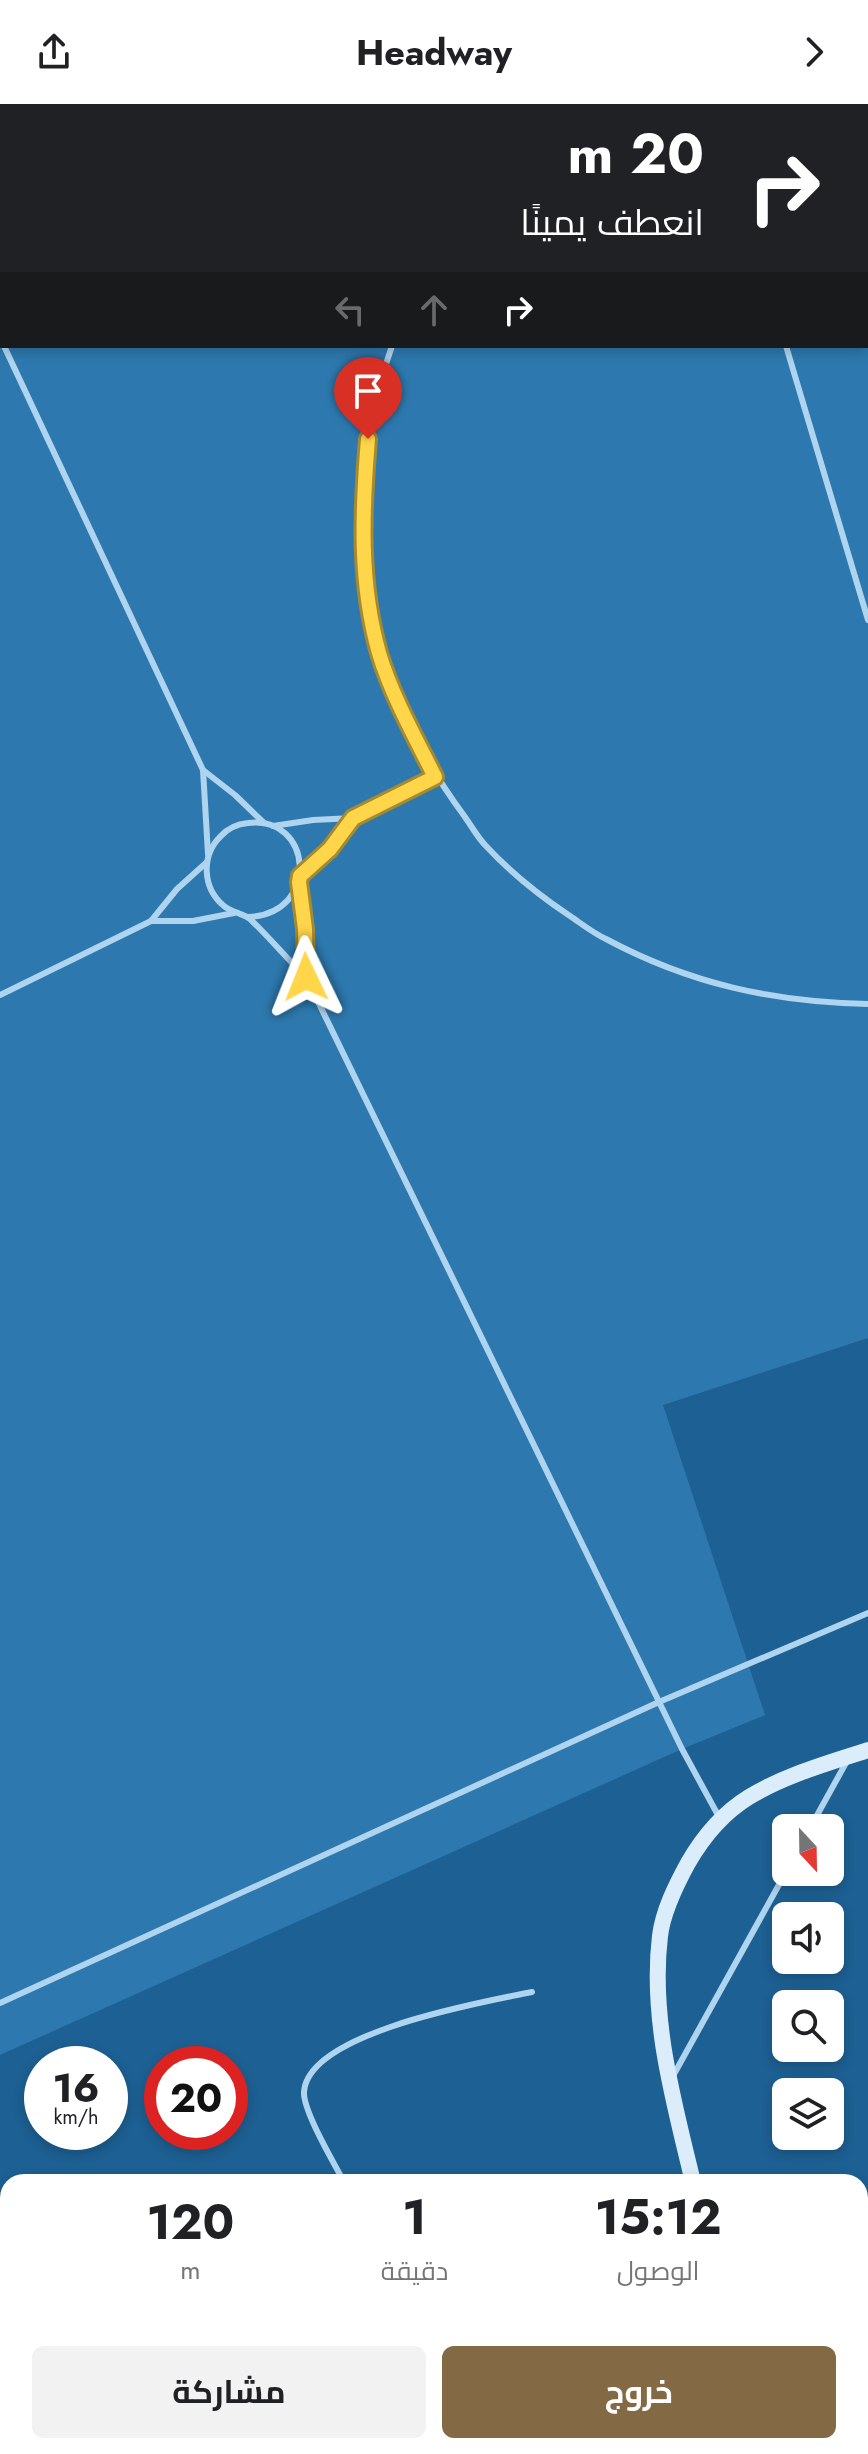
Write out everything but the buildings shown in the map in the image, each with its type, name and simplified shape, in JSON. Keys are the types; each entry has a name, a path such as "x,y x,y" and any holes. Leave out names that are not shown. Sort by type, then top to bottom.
{"street":[{"path":"691,2174 669,2083 658,1983 660,1933 676,1886 699,1845 720,1820 749,1797 787,1779 868,1750"}],"lane":[{"path":"5,348 203,770 208,859 206,875 215,897 235,913 248,917 261,916 285,904 294,894 300,879 330,849 353,818"},
{"path":"391,348 368,439 362,511 366,583 380,654 407,721 435,777 485,845 541,896 604,938 672,970 745,992 821,1003 868,1004"},
{"path":"787,348 868,620"},
{"path":"203,770 264,823"},
{"path":"273,826 353,818 435,777"},
{"path":"0,995 151,921 177,889 208,859 213,846 226,831 244,823 273,826 292,841 300,863 306,977"},
{"path":"151,921 193,921 235,913"},
{"path":"248,917 306,977 682,1749 720,1820"},
{"path":"0,2003 659,1702 868,1613"},
{"path":"818,1814 850,1756"},
{"path":"669,2083 778,1886"},
{"path":"340,2174 312,2118 304,2093 311,2072 339,2049 393,2026 447,2009 532,1992"}],"shaded area":[{"path":"0,348 868,348 868,1338 663,1405 765,1715 682,1749 0,2055"}],"route":[{"path":"306,977 300,876 330,849 353,818 435,777 407,721 380,654 364,559 362,511 368,439"}]}
